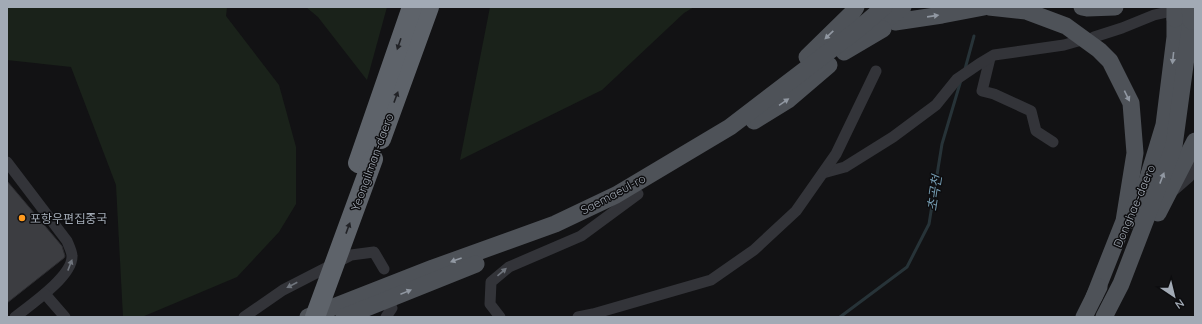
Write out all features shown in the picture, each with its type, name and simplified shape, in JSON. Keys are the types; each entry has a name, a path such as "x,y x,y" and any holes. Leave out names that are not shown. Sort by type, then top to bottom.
{"highway":[{"name":"Yeongilman-daero","path":"301,317 366,161 425,9"},
{"name":"Yeongilman-daero","path":"315,317 366,161"}],"main road":[{"path":"730,127 802,61 852,13 856,7"},
{"name":"Saemaeul-ro","path":"307,317 433,268 555,224 616,195 730,127 857,30 884,7"},
{"name":"Saemaeul-ro","path":"344,317 586,221 638,194 788,100 844,52 903,7"},
{"path":"844,52 895,22 917,7"},
{"path":"895,22 984,7"},
{"path":"989,7 1026,11 1066,26 1099,50 1110,61 1131,103 1135,153 1124,221 1094,297"},
{"path":"1082,7 1115,7"},
{"path":"1121,284 1174,146 1184,12"},
{"name":"Donghae-daero","path":"1084,317 1147,181 1164,125 1174,44 1184,12"},
{"path":"1104,317 1195,141"}],"street":[{"path":"1094,37 1154,15 1184,12"},
{"path":"823,173 845,168 893,137 936,104 957,79 994,55 1064,45 1078,41"},
{"path":"990,58 982,91 994,94 1031,111 1036,131 1053,142"},
{"path":"578,317 711,280 754,250 796,211 836,154 876,71"},
{"path":"7,162 68,241 73,257 67,271 45,294 15,317"},
{"path":"1166,198 1189,176 1195,166"},
{"path":"500,317 490,304 491,282 509,267 581,236 638,194"},
{"path":"244,317 284,290 351,255 374,252 384,269"},
{"path":"45,294 65,317"}],"shaded area":[{"path":"7,7 227,7 226,16 279,85 296,147 296,204 279,232 237,277 142,317 123,317 116,185 71,67 7,60"},
{"path":"306,7 387,7 367,80 318,17"},
{"path":"490,7 694,7 684,13 602,90 460,160"}],"building":[{"name":"포항우편집중국","path":"7,181 62,246 65,256 7,303"}],"waterway":[{"name":"초곡천","path":"965,69 974,36"},
{"name":"초곡천","path":"840,317 907,267 929,224 942,144 961,80"}],"place":[{"name":"포항우편집중국","path":"22,218"}]}
